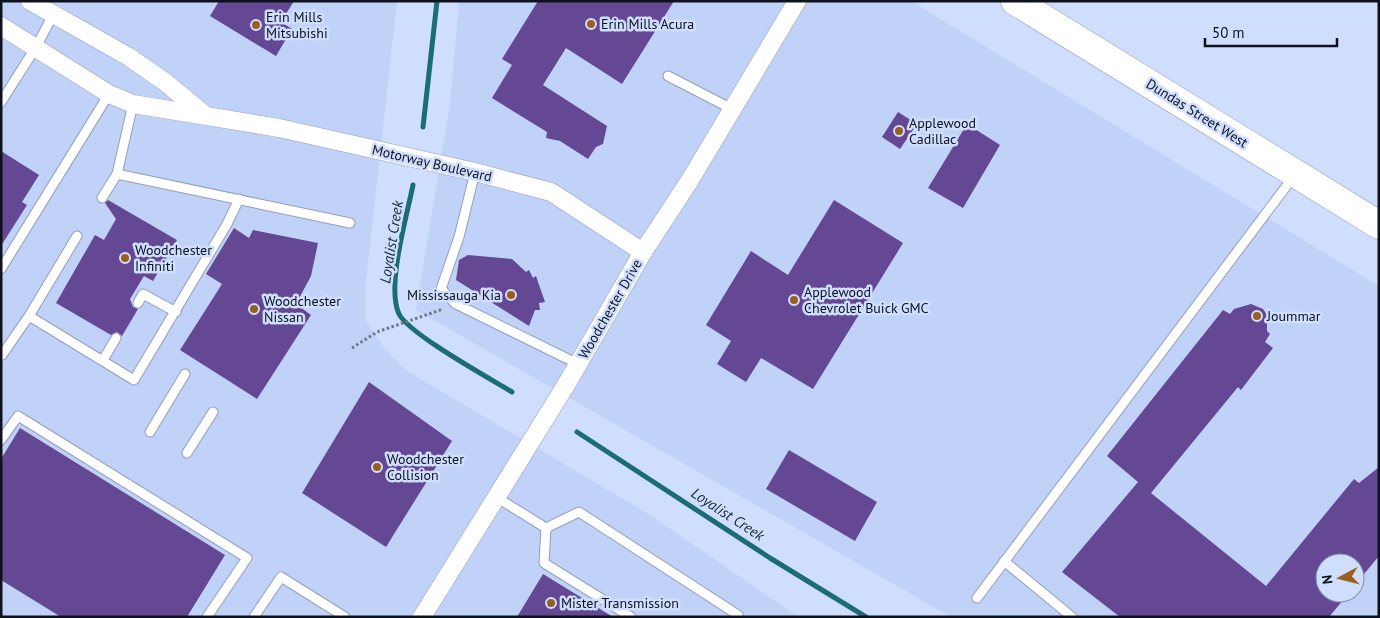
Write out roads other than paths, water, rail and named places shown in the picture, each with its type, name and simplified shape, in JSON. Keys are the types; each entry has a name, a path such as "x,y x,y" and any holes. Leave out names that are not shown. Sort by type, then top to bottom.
{"main road":[{"name":"Dundas Street West","path":"1016,1 1379,225"}],"street":[{"name":"Motorway Boulevard","path":"30,1 129,57 205,115"},
{"name":"Woodchester Drive","path":"422,617 451,573 578,364 643,252 690,180 798,1"},
{"name":"Motorway Boulevard","path":"1,26 110,94 133,104 279,128 475,172 551,192 643,252"}],"lane":[{"path":"1,102 36,47 52,15"},
{"path":"668,76 732,109"},
{"path":"1,269 110,94"},
{"path":"102,198 118,174 133,104"},
{"path":"475,172 460,237 442,289 456,304 578,364"},
{"path":"118,174 350,223"},
{"path":"977,598 1296,174"},
{"path":"28,316 134,380 176,312 227,224 239,199"},
{"path":"2,355 77,236"},
{"path":"138,303 144,294 176,312"},
{"path":"103,360 116,338"},
{"path":"150,432 185,374"},
{"path":"186,453 213,412"},
{"path":"1,440 18,416 247,558 207,617"},
{"path":"496,497 546,528"},
{"path":"546,528 579,512 738,615 737,617"},
{"path":"546,528 544,563 631,617"},
{"path":"1004,561 1072,617"},
{"path":"254,617 281,577 345,617"}],"waterway":[{"name":"Loyalist Creek","path":"423,127 437,1"},
{"name":"Loyalist Creek","path":"413,185 396,269 396,302 399,314 406,323 433,344 512,392"},
{"name":"Loyalist Creek","path":"577,432 770,558 866,617"}],"place":[{"name":"Erin Mills Acura","path":"591,24"},
{"name":"Erin Mills Mitsubishi","path":"256,25"},
{"name":"Applewood Cadillac","path":"899,131"},
{"name":"Woodchester Infiniti","path":"125,258"},
{"name":"Mississauga Kia","path":"511,295"},
{"name":"Applewood Chevrolet Buick GMC","path":"794,300"},
{"name":"Woodchester Nissan","path":"254,309"},
{"name":"Joummar","path":"1257,316"},
{"name":"Woodchester Collision","path":"377,467"},
{"name":"Mister Transmission","path":"551,603"}]}
